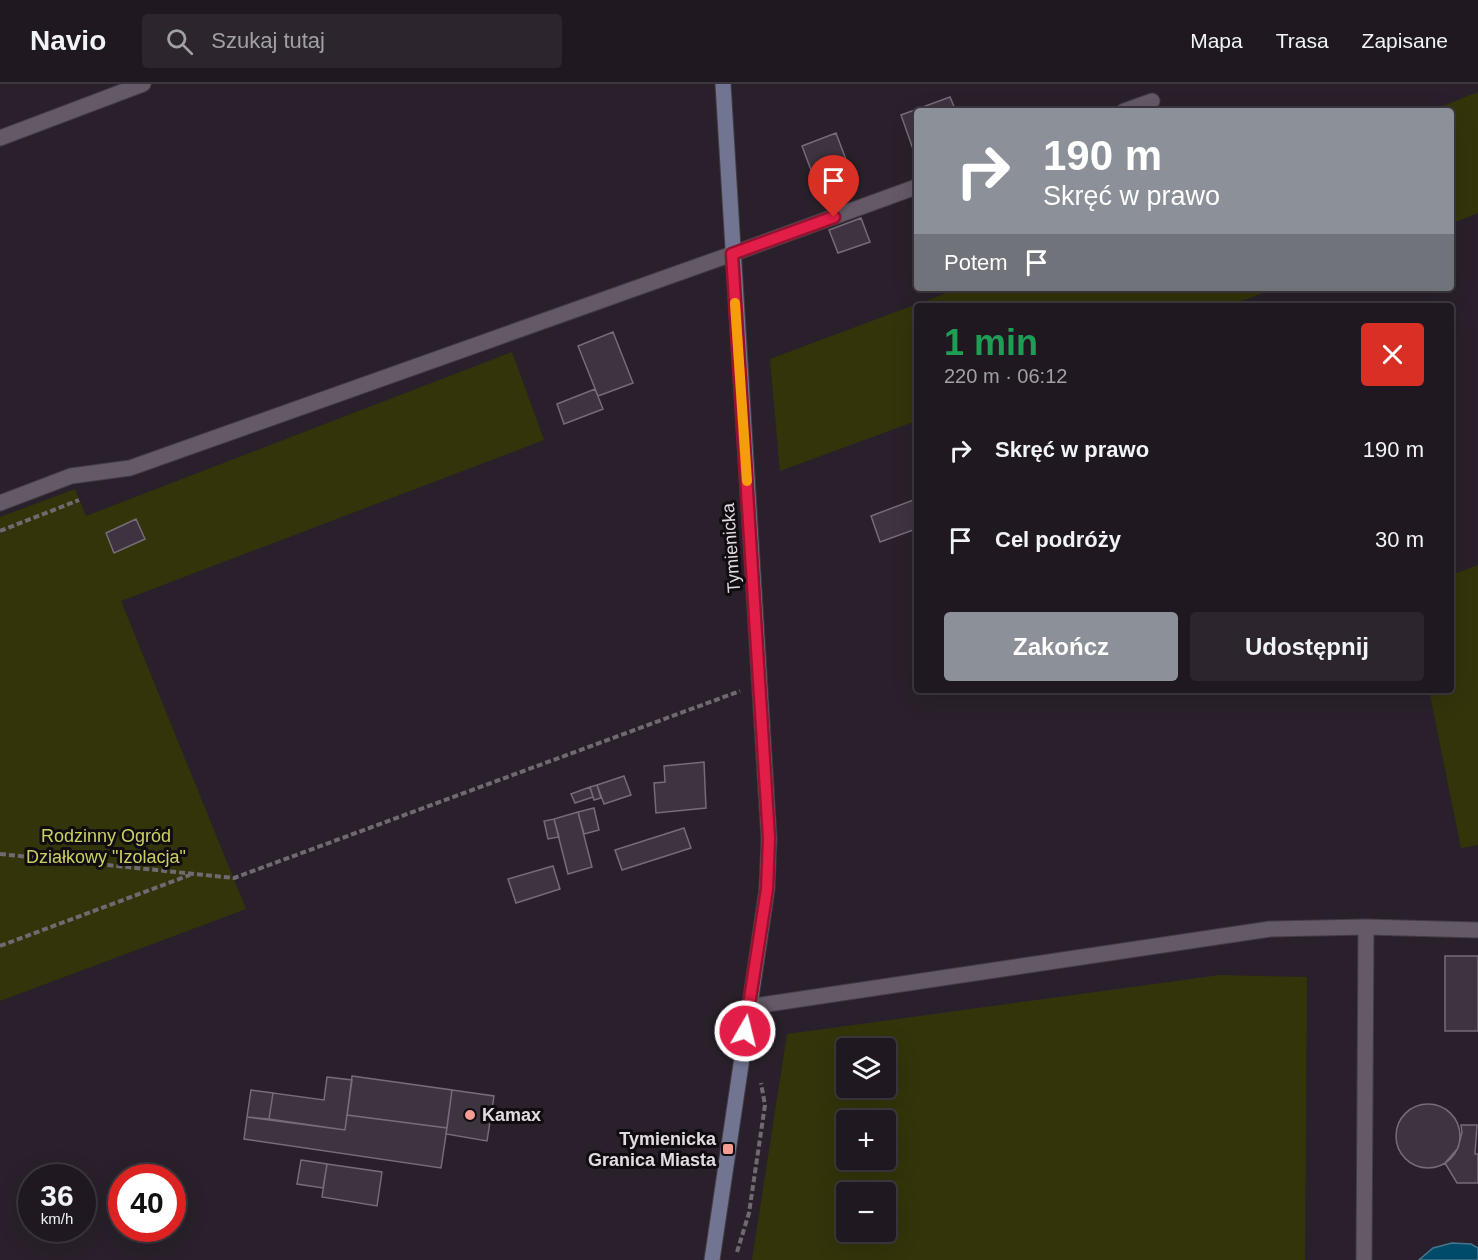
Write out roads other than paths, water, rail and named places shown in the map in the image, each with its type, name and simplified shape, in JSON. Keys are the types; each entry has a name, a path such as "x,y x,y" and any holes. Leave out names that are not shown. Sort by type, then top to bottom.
{"street":[{"path":"0,138 143,84"},
{"name":"Tymienicka","path":"712,1260 767,889 769,838 723,84"},
{"path":"1132,108 1152,101"},
{"path":"0,504 71,476 130,468 914,188"},
{"path":"1364,1260 1366,927"},
{"path":"748,1007 1270,929 1366,927 1478,930"}],"water":[{"path":"1452,1243 1471,1244 1478,1248 1478,1260 1419,1260 1433,1248"}],"place":[{"name":"Kamax","path":"470,1115"},
{"name":"Tymienicka Granica Miasta","path":"728,1149"}],"park label":[{"name":"Rodzinny Ogród Działkowy \"Izolacja\"","path":"106,846"}]}
